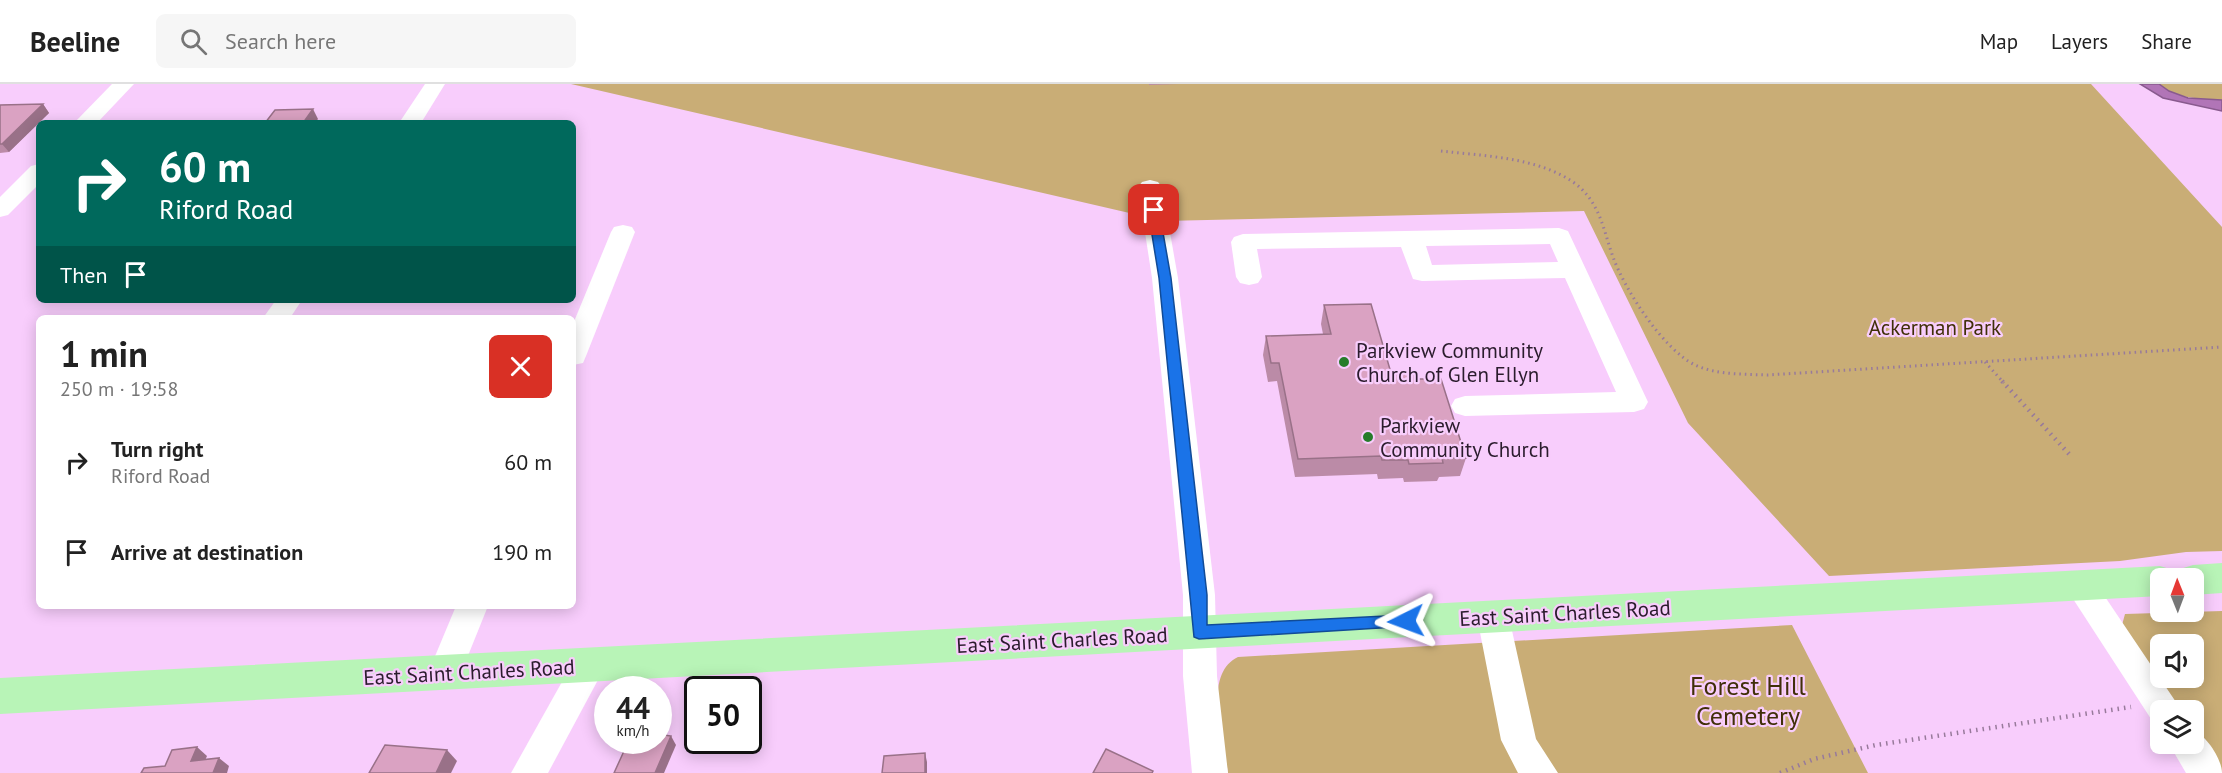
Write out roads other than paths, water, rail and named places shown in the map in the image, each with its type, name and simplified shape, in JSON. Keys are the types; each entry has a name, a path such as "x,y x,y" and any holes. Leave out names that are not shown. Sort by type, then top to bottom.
{"main road":[{"path":"2204,579 2222,578"},
{"name":"East Saint Charles Road","path":"0,696 2150,582"}],"street":[{"path":"88,120 124,84"},
{"path":"412,120 435,84"},
{"path":"0,182 36,178"},
{"path":"0,210 36,178"},
{"path":"1150,188 1165,278 1199,595 1200,676 1210,773"},
{"path":"576,349 623,232"},
{"path":"1249,277 1243,242 1560,236 1634,402 1465,406"},
{"path":"1411,239 1422,273 1575,270"},
{"path":"2080,585 2158,700"},
{"path":"445,673 471,609"},
{"path":"1493,617 1519,740 1527,757 1540,773"},
{"path":"529,773 588,665"},
{"path":"2194,754 2206,773"}],"place":[{"name":"Parkview Community Church of Glen Ellyn","path":"1344,362"},
{"name":"Parkview Community Church","path":"1368,437"}],"park label":[{"name":"Ackerman Park","path":"1935,327"},
{"name":"Forest Hill Cemetery","path":"1748,700"}]}
